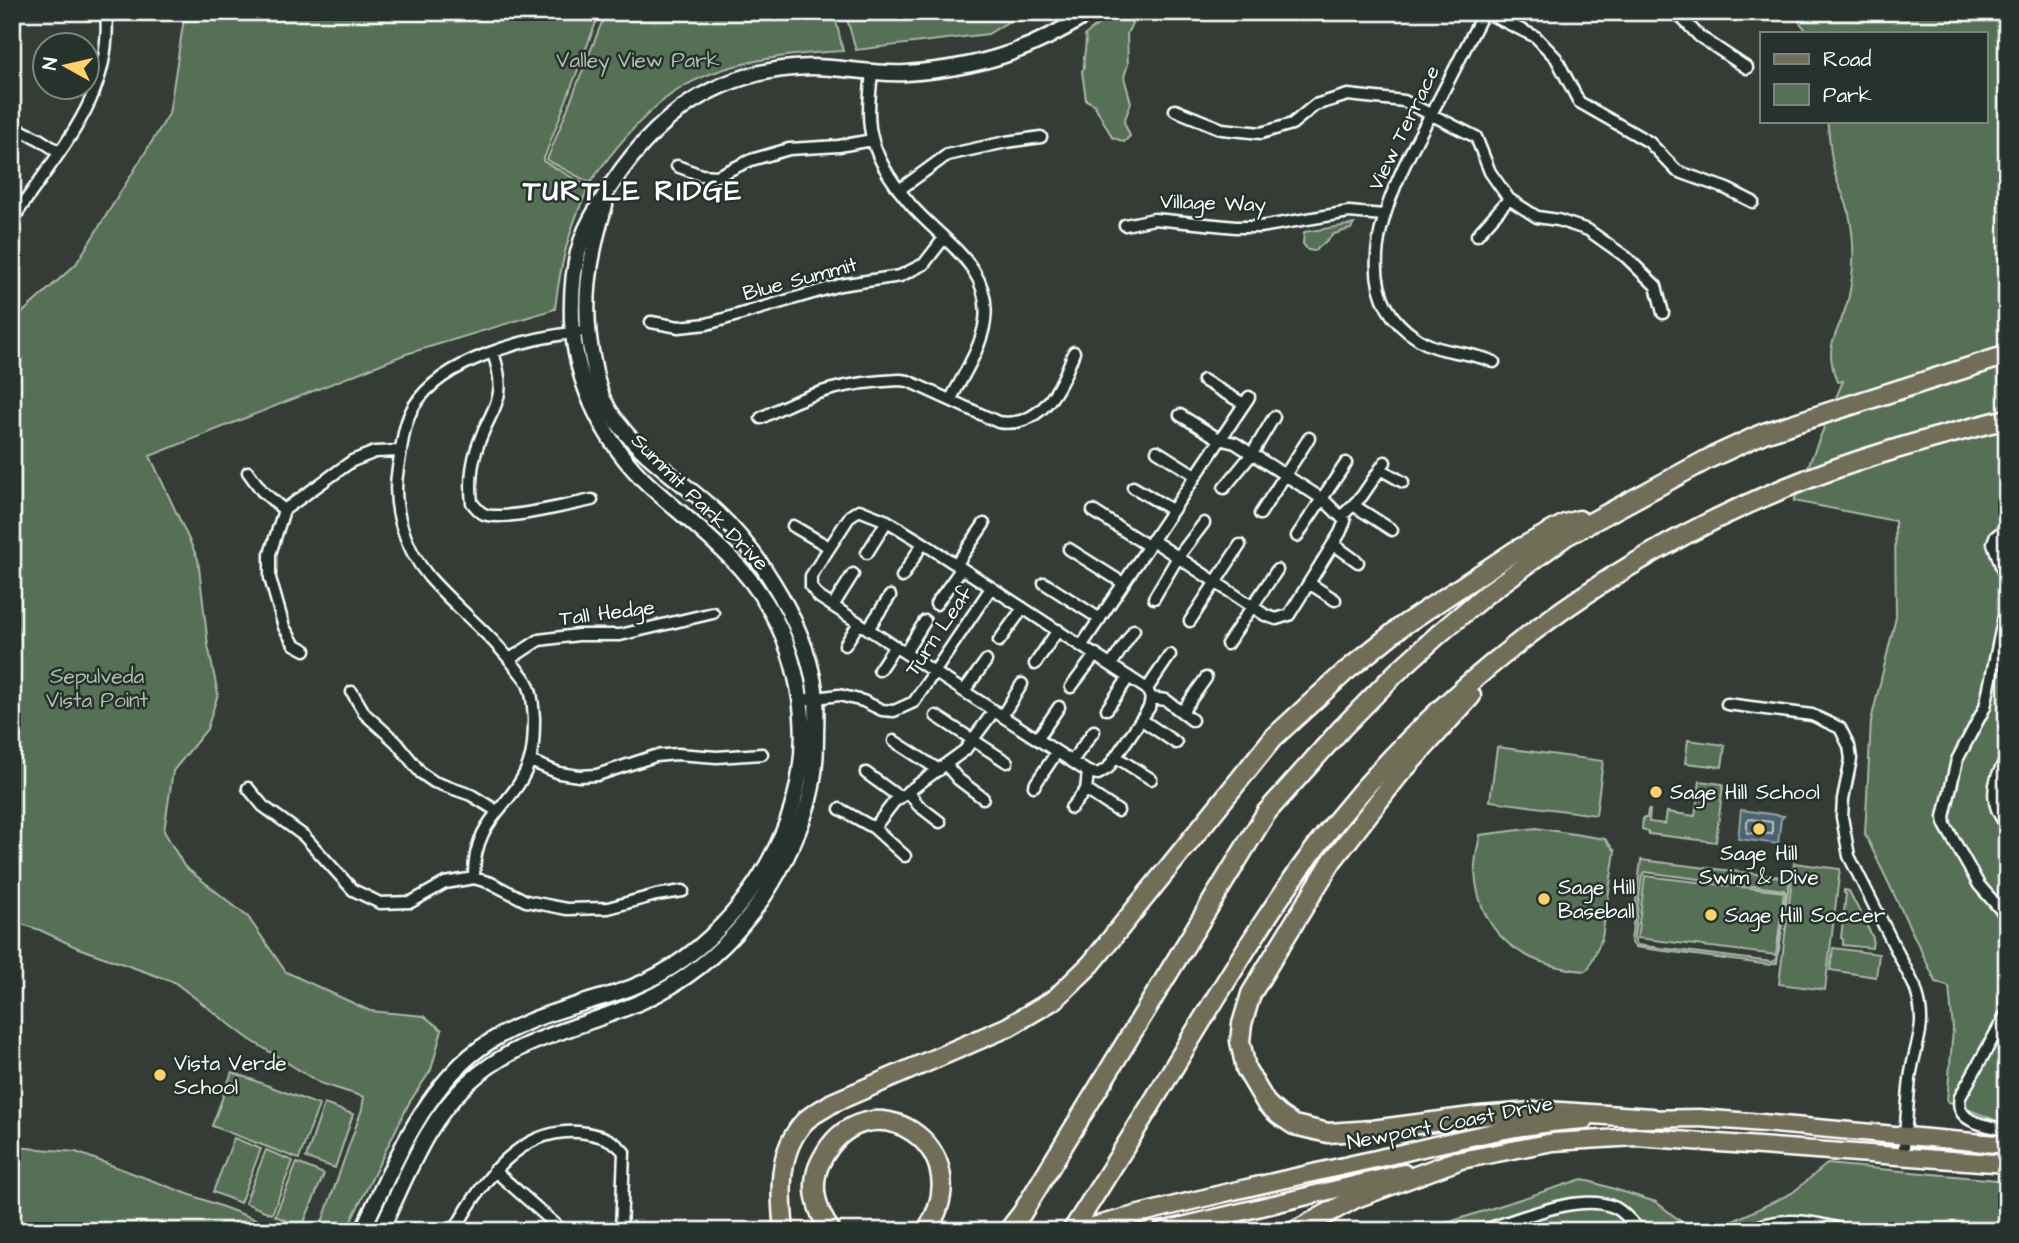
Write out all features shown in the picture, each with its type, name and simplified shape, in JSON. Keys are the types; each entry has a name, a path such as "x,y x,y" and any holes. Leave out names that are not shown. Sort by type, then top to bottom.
{"highway":[{"path":"1008,1231 1022,1213 1266,813 1342,728 1440,633 1485,595 1566,536 1710,458 1764,433 2007,355"},
{"path":"1074,1231 1229,976 1289,885 1333,825 1404,744 1497,661 1591,591 1706,524 1782,489 1840,467 1896,448 2001,421"},
{"path":"783,1231 780,1193 783,1166 792,1139 806,1120 832,1103 1008,1027 1055,999 1091,964 1273,738 1345,672 1402,625 1515,551 1565,524 1606,514"},
{"path":"1497,661 1478,688 1398,776 1332,861 1251,994 1240,1041 1246,1069 1266,1103 1279,1115 1294,1125 1328,1133 1546,1111 1652,1118"},
{"path":"831,1231 823,1221 816,1201 814,1184 818,1167 826,1149 837,1136 853,1125 871,1121 891,1122 910,1130 926,1142 937,1158 941,1177 941,1199 934,1219 926,1231"},
{"path":"1295,1231 1356,1198 1456,1161"}],"main road":[{"name":"Newport Coast Drive","path":"1074,1231 1159,1208 1482,1134 1560,1121 1652,1118 1751,1122 2007,1145"},
{"name":"Newport Coast Drive","path":"1161,1231 1456,1161 1553,1142 1636,1136 2007,1164"}],"street":[{"path":"12,221 59,152 72,138 97,86 107,44 106,12"},
{"name":"Summit Park Drive","path":"364,1226 408,1133 428,1101 470,1056 492,1040 530,1020 638,985 698,947 731,915 765,870 790,813 798,781 803,727 801,700 791,659 771,611 760,592 720,548 637,473 601,425 580,372 580,332 573,284 580,246 588,223 633,154 661,124 688,102 715,87 764,74 810,67 903,73 962,66 1010,55 1046,39 1091,12"},
{"path":"1484,12 1536,37 1556,58 1579,102 1649,142 1677,171 1727,189 1753,202"},
{"name":"View Terrace","path":"1484,12 1405,160 1383,215 1377,267 1381,291 1391,313 1408,332 1428,345 1494,362"},
{"path":"1676,12 1710,44 1748,68"},
{"path":"872,72 872,140 910,205 964,255 981,281 985,320 981,340 951,399"},
{"path":"1175,110 1222,129 1261,133 1292,124 1315,105 1348,95 1404,101 1475,137 1490,172 1508,199 1537,217 1558,220 1588,230 1626,257 1656,286 1663,313"},
{"path":"12,126 59,152"},
{"path":"899,190 947,155 1041,137"},
{"path":"677,166 701,175 717,176 751,160 789,149 839,146 872,140"},
{"path":"1477,234 1508,199"},
{"name":"Village Way","path":"1125,225 1154,219 1260,227 1349,212 1383,215"},
{"name":"Blue Summit","path":"651,322 679,327 706,324 840,285 900,276 924,264 944,238"},
{"path":"474,878 478,843 487,824 519,782 530,761 534,733 529,685 510,659 428,576 410,548 399,515 396,481 401,451 408,419 424,392 444,375 501,348 541,337 580,332"},
{"name":"Summit Park Drive","path":"383,1230 415,1155 435,1122 467,1084 504,1056 539,1038 628,1008 678,983 724,946 760,906 781,869 805,814 816,754 816,698 807,656 795,625 772,581 733,531 697,495 639,450 621,429 602,397 580,332"},
{"path":"761,418 802,397 823,390 886,380 908,381 998,422 1012,423 1041,410 1052,400 1074,352"},
{"path":"493,353 501,383 498,404 477,447 472,470 472,503 482,514 492,516 592,500"},
{"path":"1082,645 1247,401 1203,380"},
{"path":"1180,415 1219,439 1235,443 1324,500 1343,519"},
{"path":"1224,488 1252,454 1274,417"},
{"path":"1260,514 1309,438"},
{"path":"305,650 294,644 284,627 270,578 270,554 285,510 352,461 375,452 401,451"},
{"path":"1157,452 1195,475"},
{"path":"1297,536 1324,500 1346,463"},
{"path":"1093,511 1178,557 1276,619 1289,615 1333,544 1343,519 1383,466 1404,482"},
{"path":"248,472 262,491 285,510"},
{"path":"1133,487 1172,510"},
{"path":"682,514 697,495"},
{"path":"1353,505 1392,530"},
{"path":"1170,655 1149,694 1149,708 1142,720 1108,768 1098,774 1088,772 818,597 811,587 811,576 850,516 863,510 923,543 1096,654 1149,694 1166,700 1192,720"},
{"path":"867,553 887,521"},
{"path":"1154,598 1178,557 1204,523"},
{"path":"936,604 984,524"},
{"path":"793,526 829,547"},
{"path":"2007,527 1994,537 1993,543 2007,583"},
{"path":"720,548 733,531"},
{"path":"902,577 923,543"},
{"path":"1333,544 1358,562"},
{"path":"1190,621 1240,545"},
{"path":"1069,549 1123,583"},
{"path":"1227,644 1276,570"},
{"path":"833,606 853,574"},
{"path":"1044,583 1100,619"},
{"path":"1309,583 1335,600"},
{"name":"Turn Leaf","path":"801,700 839,695 863,701 882,710 894,711 914,702 991,588"},
{"path":"845,645 890,596"},
{"path":"2007,602 1985,707 1957,760 1944,817 1945,825 1979,885 2007,917"},
{"path":"999,641 1023,608"},
{"name":"Tall Hedge","path":"510,659 539,640 578,635 620,635 713,613"},
{"path":"905,653 925,621"},
{"path":"1035,664 1058,630"},
{"path":"1111,665 1134,630"},
{"path":"879,670 895,646"},
{"path":"1072,687 1096,654"},
{"path":"964,691 986,661"},
{"path":"1107,709 1129,677"},
{"path":"1182,712 1206,678"},
{"path":"874,828 903,794 965,750 1022,684"},
{"path":"352,692 365,714 396,742 421,773 434,782 471,795 497,811"},
{"path":"1727,704 1822,718 1840,728 1849,746 1851,759 1843,799 1849,856 1915,987 1920,1003 1922,1023 1912,1069 1903,1156"},
{"path":"1037,738 1059,707"},
{"path":"936,716 1007,762"},
{"path":"1142,720 1175,743"},
{"path":"1072,761 1094,731"},
{"path":"894,741 943,768 983,798"},
{"path":"1034,786 1057,751"},
{"path":"530,761 559,773 579,776 597,775 655,756 677,754 717,757 762,754"},
{"path":"1116,757 1151,779"},
{"path":"2007,759 1998,772 1994,789 1995,808 2007,825"},
{"path":"1070,808 1086,790 1088,772"},
{"path":"866,773 903,794 940,822"},
{"path":"248,788 263,806 304,836 353,890 380,903 411,902 445,883 474,878 491,883 526,901 567,909 608,908 683,891"},
{"path":"1086,790 1118,811"},
{"path":"840,809 874,828 905,856"},
{"path":"2007,1013 1958,1104 1966,1118 1979,1124 2007,1130"},
{"path":"453,1231 475,1194 494,1170 524,1145 540,1138 578,1132 614,1141 624,1152 621,1231"},
{"path":"494,1170 563,1231"},
{"path":"1481,1231 1579,1202 1600,1203 1619,1210 1640,1231"},
{"path":"1750,1231 1765,1223 1796,1221 1847,1231"},
{"path":"364,1226 383,1230"}],"green space":[{"name":"Sepulveda Vista Point","path":"185,12 600,12 543,161 589,187 566,247 555,309 406,354 150,456 198,559 208,645 218,694 207,729 173,771 164,831 184,866 248,917 286,972 370,1011 424,1016 442,1030 431,1070 409,1103 346,1231 319,1231 364,1097 320,1083 249,1039 174,982 12,921 12,322 76,264 169,114"},
{"name":"Valley View Park","path":"606,12 834,12 843,51 750,62 704,76 684,86 654,108 634,128 590,183 547,160"},
{"path":"845,12 1024,12 988,34 856,50"},
{"path":"1114,12 1137,12 1127,34 1128,64 1124,77 1131,103 1124,122 1130,136 1124,142 1112,137 1094,104 1086,100 1082,71 1085,35"},
{"path":"1792,12 2007,12 2007,1125 1947,1101 1953,1029 1949,987 1936,982 1865,834 1871,721 1896,617 1895,521 1794,501 1843,381 1837,382 1831,357 1834,339 1848,300 1853,243 1848,209 1833,168 1827,122 1988,122 1988,32 1807,32"},
{"path":"1354,224 1351,229 1334,234 1315,251 1308,250 1303,244 1304,232"},
{"path":"1688,740 1725,745 1722,767 1685,763"},
{"path":"1497,747 1603,761 1596,815 1490,801"},
{"path":"1700,781 1723,784 1716,842 1649,834 1642,829 1643,818 1647,818 1648,810 1649,822 1665,824 1667,812 1695,816"},
{"name":"Sage Hill Baseball","path":"1536,828 1605,839 1615,851 1602,938 1589,968 1585,971 1543,963 1509,944 1485,914 1478,895 1475,867 1480,835"},
{"path":"1641,860 1790,878 1777,963 1770,965 1635,947 1631,941","holes":["1645,872 1784,890 1786,893 1777,959 1772,962 1637,945 1634,937 1642,876"]},
{"path":"1794,863 1840,869 1825,990 1779,984"},
{"name":"Sage Hill Soccer","path":"1645,876 1784,892 1776,955 1637,938"},
{"path":"1844,890 1849,891 1873,938 1872,948 1843,945 1841,938 1846,894"},
{"path":"1833,948 1879,954 1876,977 1830,970"},
{"path":"232,1072 319,1105 299,1159 212,1126"},
{"path":"324,1104 353,1114 335,1168 306,1158"},
{"path":"234,1138 261,1149 240,1203 213,1192"},
{"path":"15,1147 76,1152 287,1231 12,1231"},
{"path":"266,1150 293,1161 272,1214 245,1203"},
{"path":"297,1163 324,1174 302,1227 275,1216"},
{"path":"1827,1164 2007,1181 2007,1231 1707,1231 1792,1193"},
{"path":"1582,1179 1656,1202 1693,1231 1422,1231"}],"water":[{"name":"Sage Hill Swim & Dive","path":"1741,810 1784,816 1781,819 1778,844 1738,839"}],"place":[{"name":"Sage Hill School","path":"1656,792"},
{"name":"Sage Hill Swim & Dive","path":"1759,829"},
{"name":"Sage Hill Baseball","path":"1544,899"},
{"name":"Sage Hill Soccer","path":"1711,915"},
{"name":"Vista Verde School","path":"160,1075"}],"district":[{"name":"TURTLE RIDGE","path":"633,191"}]}
